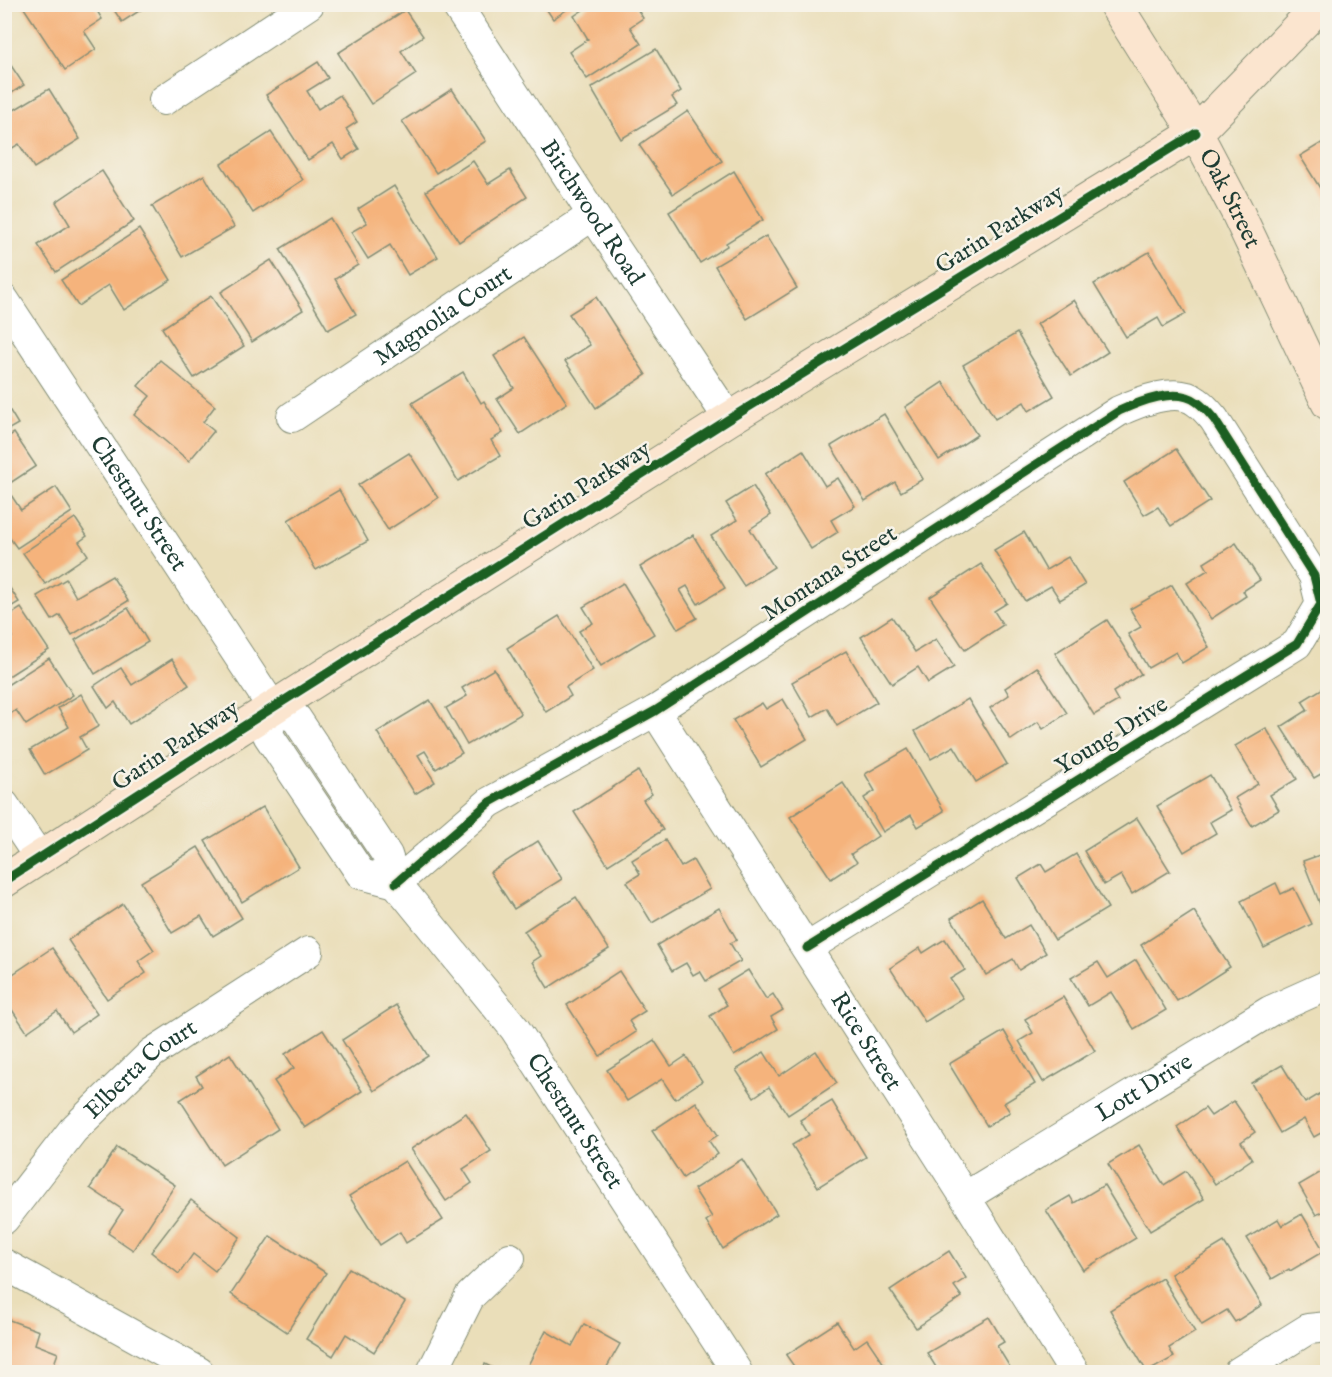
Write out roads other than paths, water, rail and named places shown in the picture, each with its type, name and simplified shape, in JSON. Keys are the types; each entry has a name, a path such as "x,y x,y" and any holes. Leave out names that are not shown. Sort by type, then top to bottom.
{"street":[{"path":"164,100 309,4"},
{"name":"Birchwood Road","path":"456,4 729,419"},
{"name":"Oak Street","path":"1115,4 1196,133 1236,209 1328,403"},
{"name":"Garin Parkway","path":"4,881 729,419 1196,133 1321,4"},
{"name":"Magnolia Court","path":"292,417 593,215"},
{"name":"Chestnut Street","path":"4,300 273,708 296,718 387,855 396,883 514,1029 737,1372"},
{"name":"Montana Street","path":"396,883 490,802 655,711 1119,411 1148,399 1178,395 1195,400 1214,419 1265,500"},
{"name":"Young Drive","path":"807,948 1297,644 1321,604 1314,576 1265,500"},
{"name":"Rice Street","path":"655,711 1074,1372"},
{"path":"4,805 39,857"},
{"name":"Elberta Court","path":"4,1219 73,1130 152,1053 308,952"},
{"name":"Lott Drive","path":"965,1197 1270,1011 1328,985"},
{"path":"432,1372 470,1296 510,1258"},
{"path":"4,1264 199,1372"},
{"path":"1239,1372 1308,1329 1328,1327"}]}
